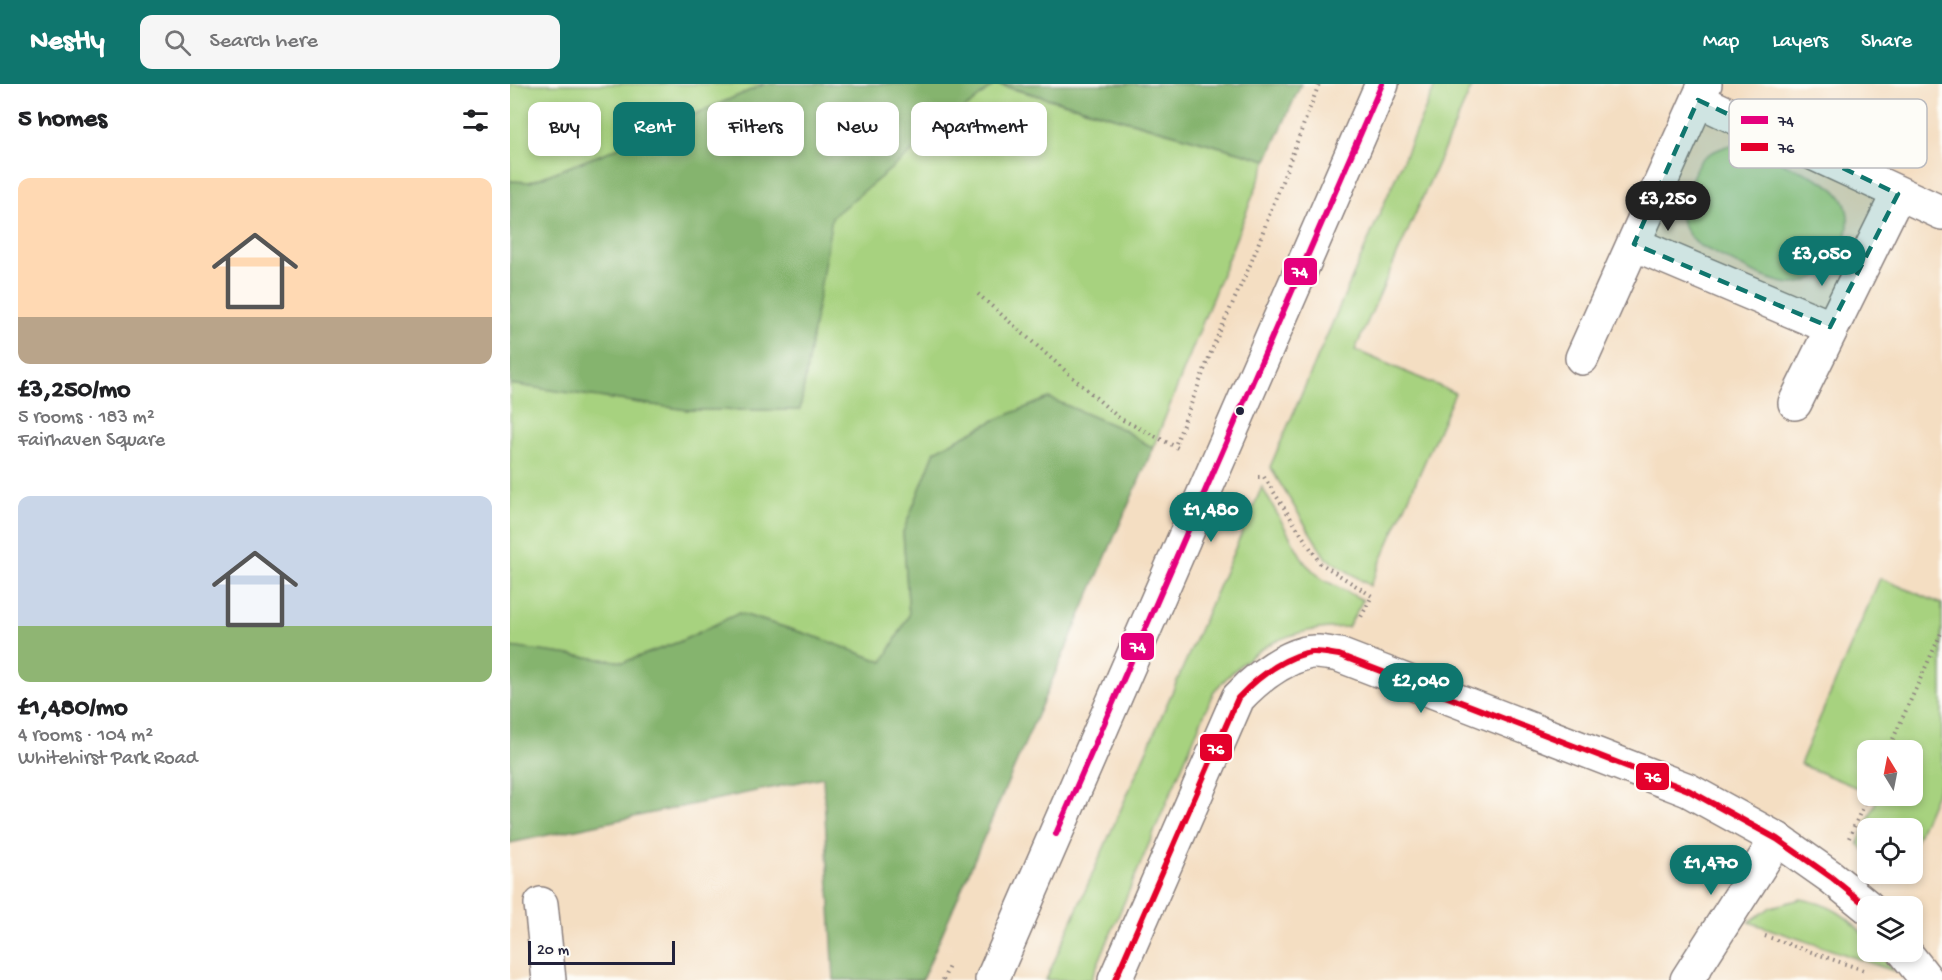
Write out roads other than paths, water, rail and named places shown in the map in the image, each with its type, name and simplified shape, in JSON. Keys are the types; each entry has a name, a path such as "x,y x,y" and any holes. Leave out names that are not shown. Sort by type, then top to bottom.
{"street":[{"path":"992,980 1382,84"},
{"path":"1582,358 1701,92 1729,106"},
{"path":"1848,168 1898,194 1942,213"},
{"path":"1795,404 1830,327 1898,194"},
{"path":"1634,244 1830,327"},
{"path":"1115,980 1238,698 1254,681 1273,668 1307,652 1340,655 1688,790 1777,839 1857,898"},
{"path":"1687,980 1777,839"},
{"path":"542,904 549,980"},
{"path":"1913,962 1927,980"}]}
